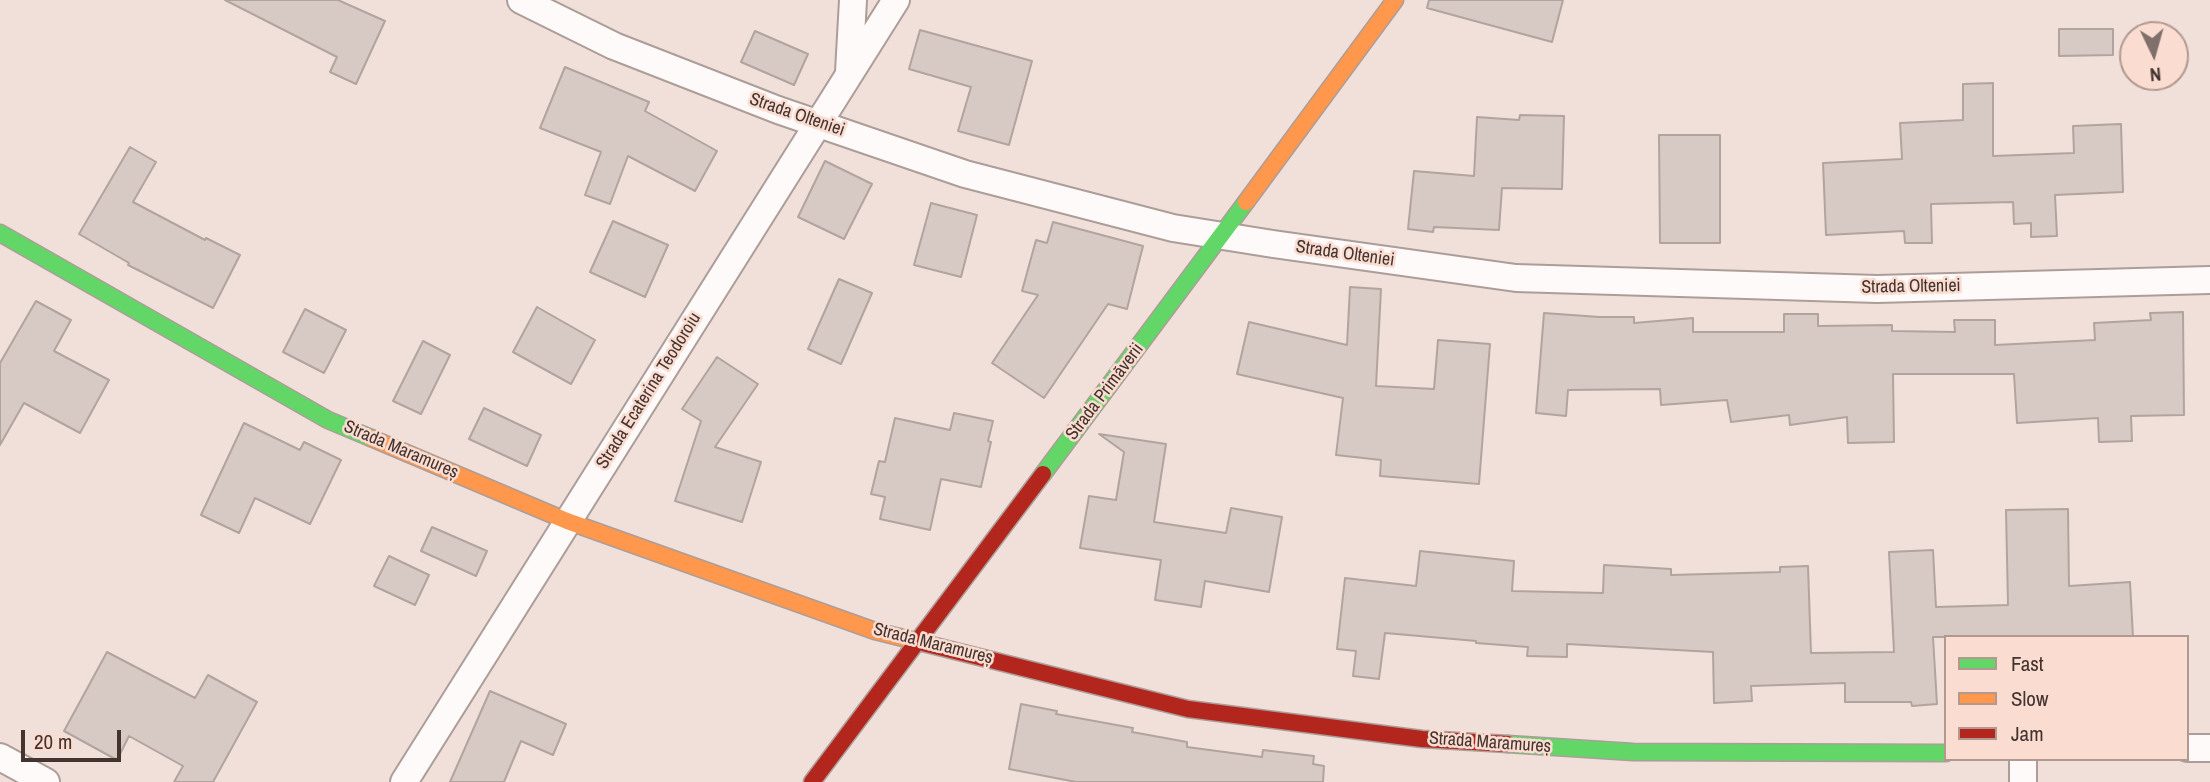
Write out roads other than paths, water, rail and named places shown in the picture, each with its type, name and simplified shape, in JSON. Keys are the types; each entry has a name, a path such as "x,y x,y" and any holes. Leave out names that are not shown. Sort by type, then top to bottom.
{"street":[{"name":"Strada Olteniei","path":"521,0 614,46 778,110 965,174 1173,228 1516,278 1878,289 2210,280"},
{"path":"849,74 852,0"},
{"name":"Strada Ecaterina Teodoroiu","path":"404,782 896,0"},
{"name":"Strada Primăverii","path":"812,782 1395,0"},
{"name":"Strada Maramureș","path":"0,233 328,419 567,521 875,631 1188,709 1422,739 1633,752 1944,752"},
{"path":"2189,748 2210,748"},
{"path":"0,757 46,782"},
{"path":"2023,761 2023,782"}]}
